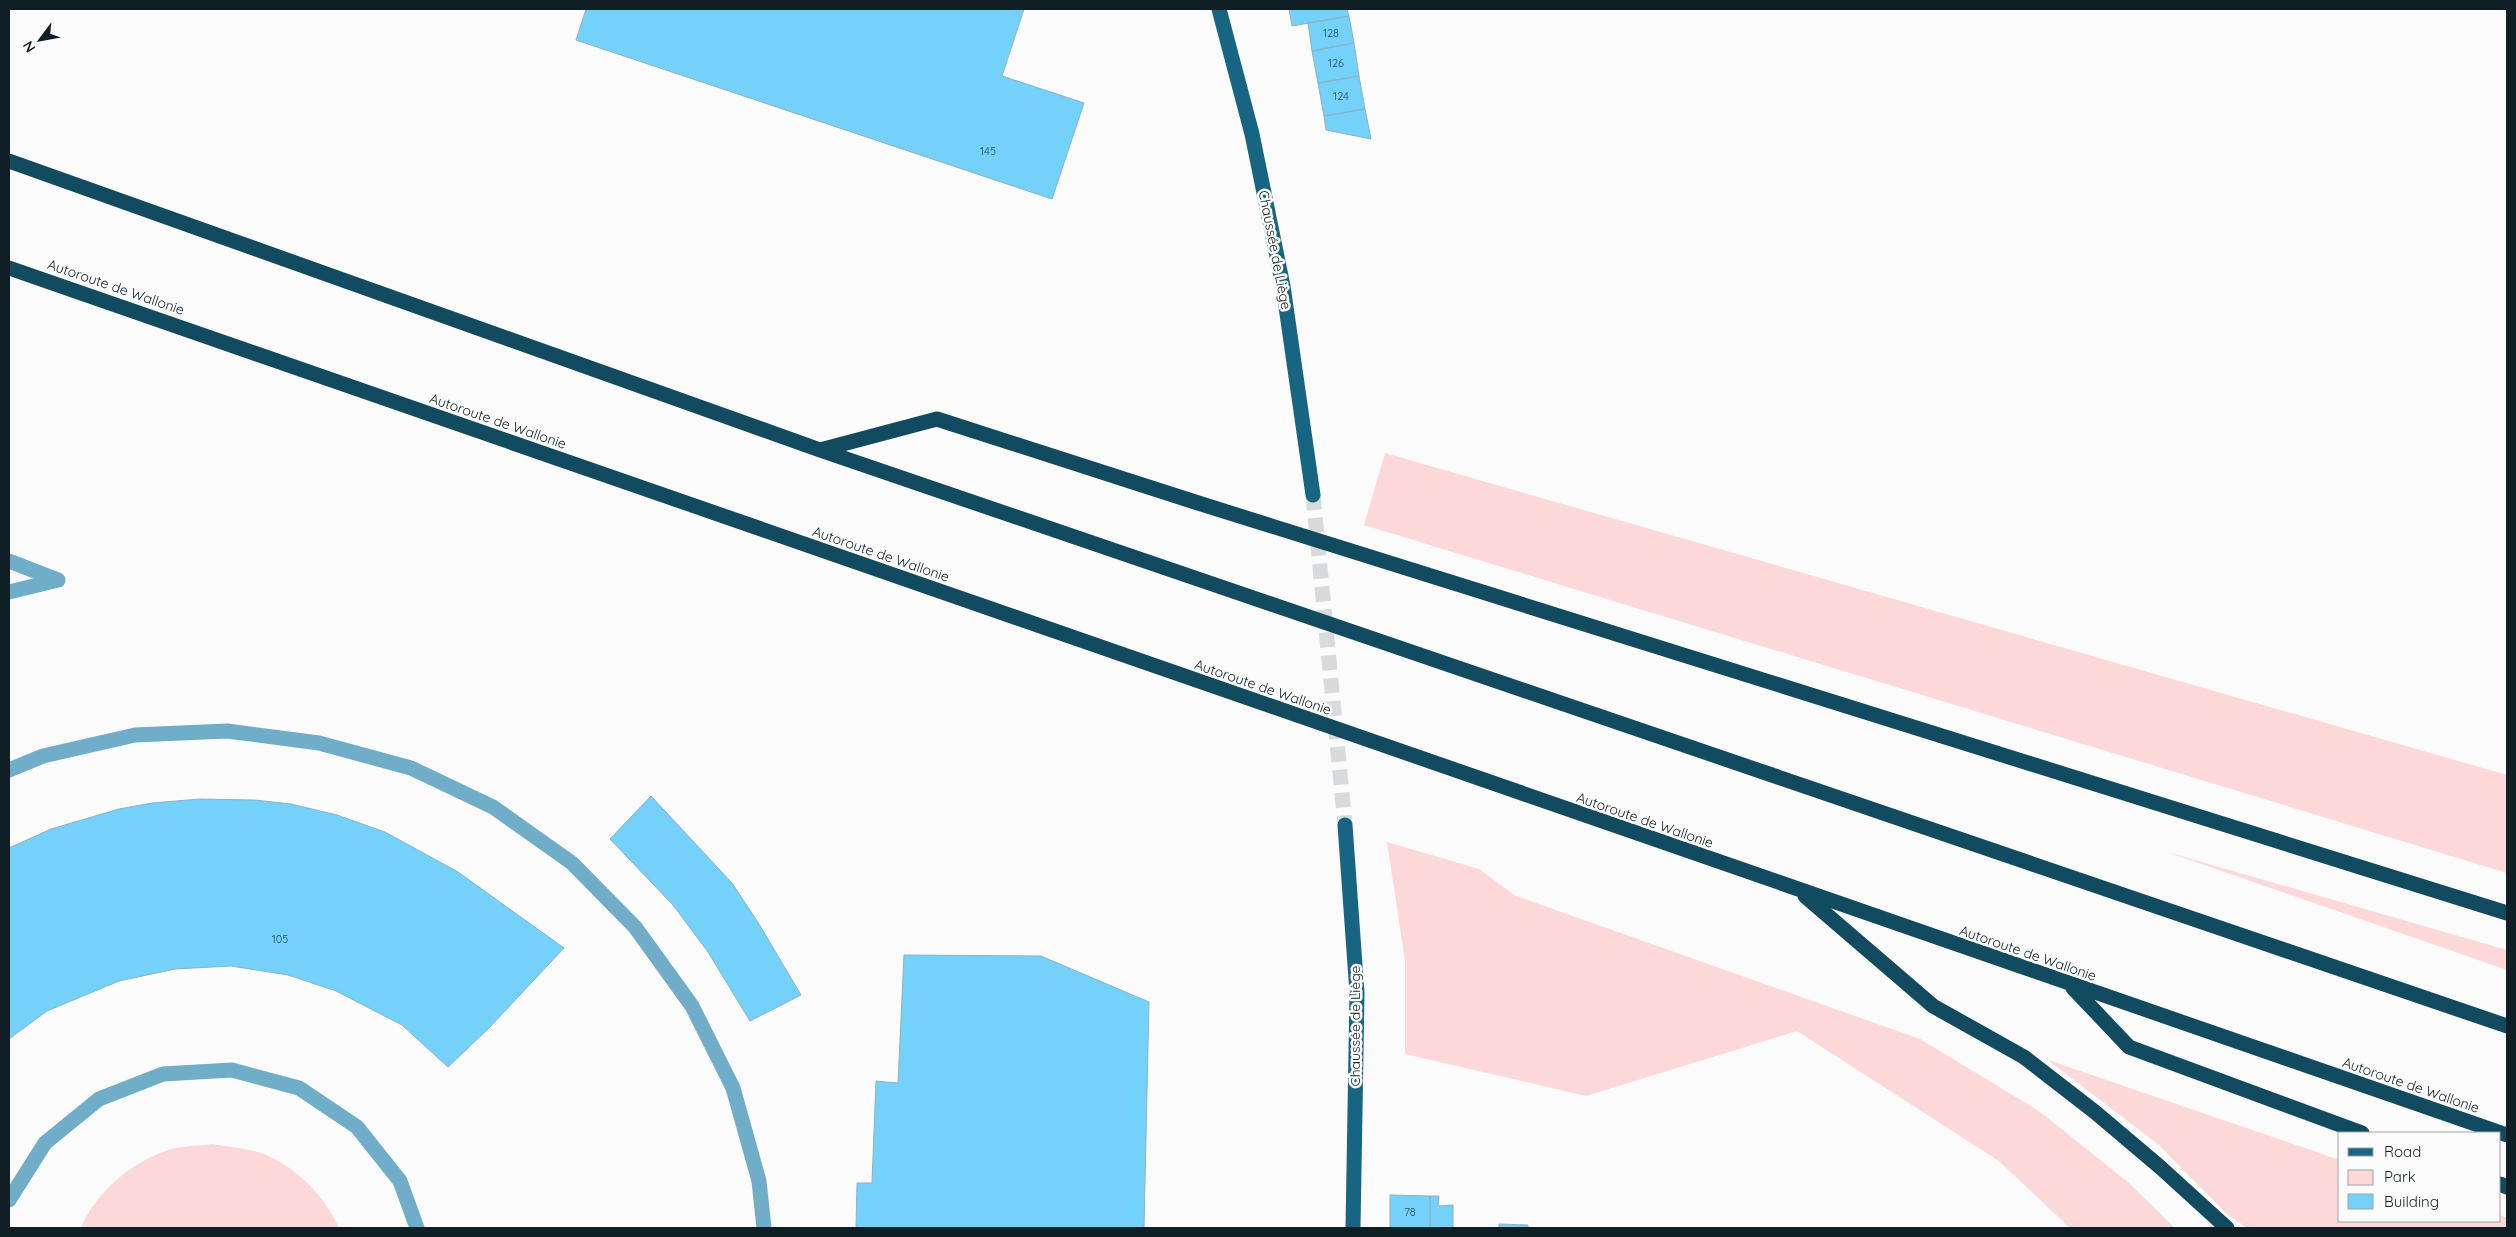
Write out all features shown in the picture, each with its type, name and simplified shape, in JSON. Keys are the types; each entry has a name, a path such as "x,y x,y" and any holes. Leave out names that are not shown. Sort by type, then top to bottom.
{"highway":[{"path":"9,161 820,450 2507,1026"},
{"name":"Autoroute de Wallonie","path":"9,268 1799,891 2498,1132"},
{"path":"820,450 937,419 1204,505 2507,913"},
{"path":"1799,891 1934,1006 2024,1057 2094,1112 2160,1167 2227,1228"},
{"path":"2071,985 2129,1047 2359,1132"}],"main road":[{"name":"Chaussée de Liège","path":"1218,9 1252,134 1283,286 1313,495"},
{"name":"Chaussée de Liège","path":"1345,824 1358,993 1353,1228"}],"lane":[{"path":"9,561 58,580 9,592"},
{"path":"9,770 43,756 135,735 227,731 319,743 402,766 493,807 572,863 636,927 692,1006 733,1088 759,1181 764,1228"},
{"path":"9,1200 45,1143 98,1099 163,1074 232,1070 299,1088 357,1127 400,1181 417,1228"}],"green space":[{"path":"1385,453 2507,775 2507,873 1364,525"},
{"path":"1387,842 1479,869 1516,896 1920,1039 2039,1111 2130,1184 2175,1228 2070,1228 1999,1161 1797,1031 1586,1096 1405,1054 1405,961"},
{"path":"2167,852 2507,950 2507,970"},
{"path":"2048,1060 2338,1159 2338,1222 2501,1222 2501,1215 2507,1218 2507,1228 2247,1228 2227,1214 2159,1145"},
{"path":"212,1144 255,1151 286,1166 308,1183 317,1193 339,1228 81,1228 87,1216 104,1193 114,1182 138,1164 169,1150"}],"building":[{"path":"586,9 1024,9 1002,76 1084,103 1052,199 576,40"},
{"path":"1289,9 1347,9 1349,16 1292,26"},
{"path":"1349,16 1354,43 1312,51 1308,23"},
{"path":"1354,43 1359,76 1318,83 1312,51"},
{"path":"1359,76 1365,109 1324,116 1318,83"},
{"path":"1365,109 1371,139 1326,130 1324,116"},
{"path":"651,796 732,883 801,995 750,1021 708,952 673,905 610,839"},
{"path":"200,799 254,800 291,804 337,815 385,832 458,872 564,948 489,1028 448,1067 402,1025 336,991 288,975 231,966 175,969 119,981 47,1011 9,1039 9,848 51,829 119,809 152,803"},
{"path":"904,955 1041,956 1149,1002 1144,1228 856,1228 857,1183 872,1183 876,1081 898,1083"},
{"path":"1390,1195 1430,1196 1430,1228 1390,1228"},
{"path":"1430,1196 1439,1196 1438,1206 1453,1205 1453,1228 1430,1228"},
{"path":"1499,1224 1528,1225 1528,1228 1499,1228"}],"tunnel":[{"path":"1313,495 1345,825"}]}
